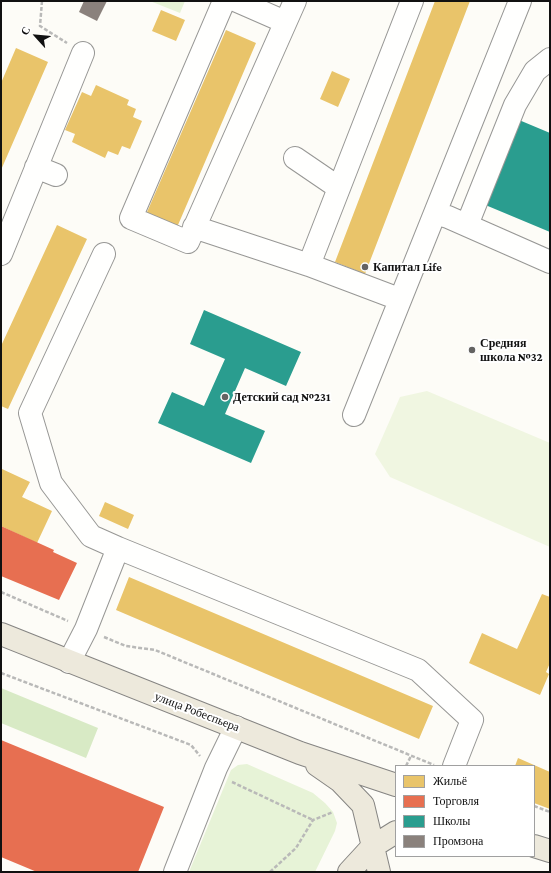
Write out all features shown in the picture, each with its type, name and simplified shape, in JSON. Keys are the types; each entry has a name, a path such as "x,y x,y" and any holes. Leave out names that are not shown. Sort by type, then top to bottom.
{"main road":[{"name":"улица Робеспьера","path":"1,634 300,753 395,785"},
{"path":"300,753 340,782 363,805 379,872"},
{"path":"349,872 372,847 395,833"},
{"path":"535,846 550,851"}],"street":[{"path":"224,1 131,218 188,242 295,1"},
{"path":"237,1 285,22"},
{"path":"309,265 412,1"},
{"path":"354,415 520,1"},
{"path":"2,248 83,53"},
{"path":"467,225 515,105 535,71 550,59"},
{"path":"294,158 339,188"},
{"path":"36,167 56,175"},
{"path":"435,213 467,225 550,262"},
{"path":"194,227 309,265 400,299"},
{"path":"104,254 30,414 51,484 91,536 418,670 472,720 454,765"},
{"path":"69,662 86,629 118,548"},
{"path":"175,872 214,774 236,727"}],"path":[{"path":"42,1 40,26 83,53"},
{"path":"1,592 126,646 155,650 434,765"},
{"path":"1,673 191,746 214,774 313,820"},
{"path":"406,765 411,756"},
{"path":"535,806 550,812"},
{"path":"270,872 296,848 313,820 333,812"}],"green space":[{"path":"150,1 185,1 180,13"},
{"path":"427,391 550,443 550,547 390,477 375,454 400,397"},
{"path":"1,688 98,728 86,758 1,723"},
{"path":"247,764 313,793 333,812 337,823 335,831 315,872 189,872 231,770 238,765"}],"building: Жильё":[{"path":"435,1 470,1 365,274 335,262"},
{"path":"161,10 185,20 176,41 152,31"},
{"path":"226,30 256,43 175,232 144,219"},
{"path":"16,48 48,62 1,170 1,83"},
{"path":"332,71 350,79 338,107 320,99"},
{"path":"96,85 129,100 127,105 136,109 133,117 142,121 130,149 122,146 118,155 108,151 105,158 72,142 75,134 65,130 82,92 91,96"},
{"path":"57,225 87,239 8,409 1,406 1,346"},
{"path":"2,469 30,482 22,497 52,511 37,543 1,526"},
{"path":"105,502 134,515 128,529 99,516"},
{"path":"129,577 433,706 419,739 116,610"},
{"path":"542,594 550,597 550,663 546,672 549,674 540,695 469,663 482,633 517,649"},
{"path":"518,758 534,765 515,765"},
{"path":"535,765 550,772 550,809 535,803"}],"building: Торговля":[{"path":"1,526 54,550 53,552 77,563 59,600 1,576"},
{"path":"1,740 164,807 138,872 37,872 1,857"}],"building: Школы":[{"path":"519,120 550,133 550,232 483,204"},
{"path":"204,310 301,352 286,386 245,368 225,414 265,431 251,463 158,423 172,392 204,406 225,359 190,344"}],"building: Промзона":[{"path":"84,1 107,1 97,21 79,12"}],"place":[{"name":"Капитал Life","path":"365,267"},
{"name":"Средняя школа №32","path":"472,350"},
{"name":"Детский сад №231","path":"225,397"}]}
